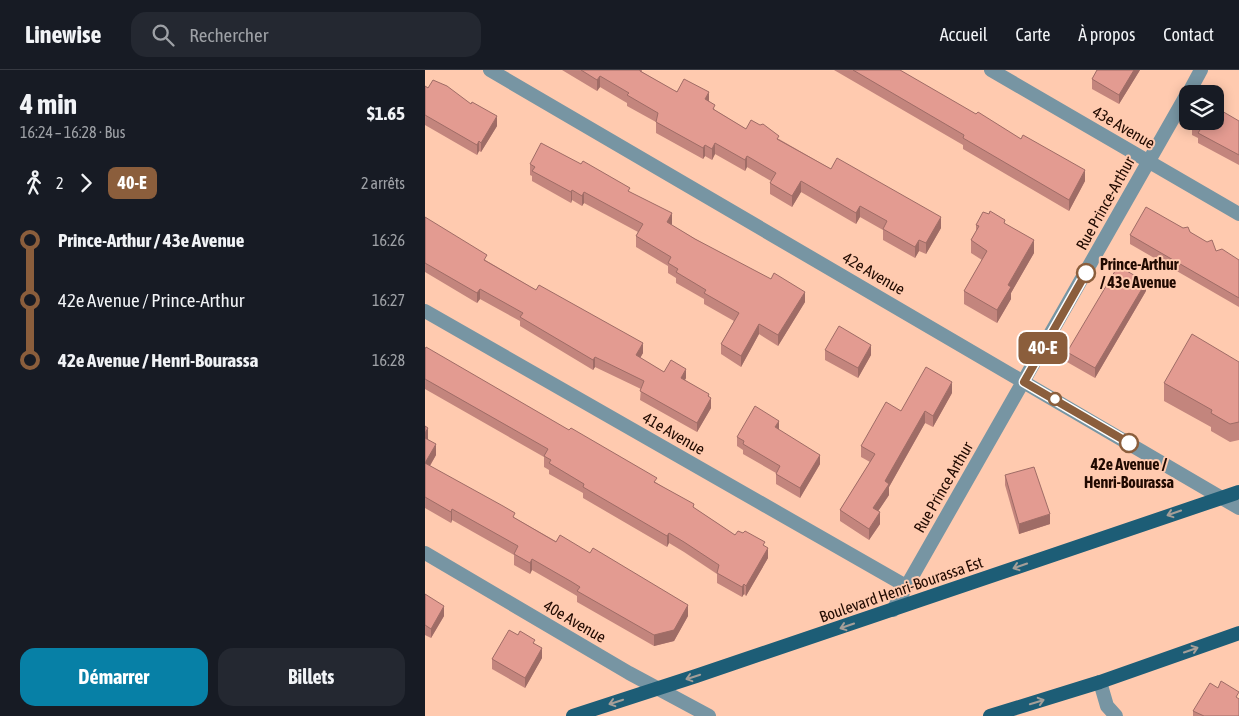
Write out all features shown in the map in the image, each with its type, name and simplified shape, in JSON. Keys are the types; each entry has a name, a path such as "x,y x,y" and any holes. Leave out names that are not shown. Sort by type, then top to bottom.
{"main road":[{"name":"Boulevard Henri-Bourassa Est","path":"573,716 893,610 1239,492"},
{"path":"990,716 1100,682 1239,634"}],"street":[{"name":"42e Avenue","path":"490,70 1239,508"},
{"name":"43e Avenue","path":"991,70 1239,214"},
{"name":"Rue Prince-Arthur","path":"1193,85 1201,70"},
{"name":"Rue Prince-Arthur","path":"1024,382 1179,109"},
{"name":"41e Avenue","path":"425,311 906,586"},
{"name":"Rue Prince Arthur","path":"893,610 1024,382"},
{"name":"40e Avenue","path":"425,553 709,716"},
{"path":"1100,682 1107,706 1116,716"}],"building":[{"path":"581,70 640,70 677,92 684,79 709,92 705,99 715,105 713,109 746,129 751,120 760,125 763,124 779,136 777,139 831,169 837,158 941,217 926,243 919,240 915,247 883,229 887,221 860,206 856,213 801,181 792,196 770,183 776,173 747,156 745,160 715,143 712,149 705,145 703,148 656,122 658,113 627,95 629,93 600,76 597,80"},
{"path":"853,70 900,70 976,114 978,112 1021,139 1023,135 1085,170 1069,200 963,138 964,135"},
{"path":"1097,70 1134,70 1119,95 1092,79"},
{"path":"433,80 447,86 471,104 472,102 497,116 481,143 479,141 477,145 425,115 425,86 428,88"},
{"path":"1224,112 1239,121 1239,155 1198,133 1200,130 1224,130"},
{"path":"541,143 581,164 583,161 630,188 628,191 672,213 667,222 695,239 771,279 774,273 805,292 778,335 759,324 741,356 721,344 739,313 704,293 706,290 676,272 678,269 668,263 671,257 636,236 643,224 584,192 582,196 572,190 571,192 532,171 535,167 530,164"},
{"path":"1146,207 1183,228 1188,227 1190,232 1207,242 1212,240 1216,251 1222,249 1239,260 1239,298 1130,235"},
{"path":"990,211 1005,220 1004,223 1034,240 1008,285 1011,287 997,310 964,291 987,251 971,240 979,226 976,225 983,212 989,214"},
{"path":"425,217 487,255 484,260 536,290 539,285 643,343 636,355 664,372 671,360 686,369 681,378 709,394 708,396 711,398 697,423 640,391 644,381 595,357 593,360 520,317 523,313 480,289 477,293 425,263"},
{"path":"1118,266 1146,282 1095,368 1067,352"},
{"path":"839,326 871,345 858,368 825,350"},
{"path":"1192,334 1239,362 1239,422 1230,424 1211,413 1212,410 1164,383"},
{"path":"426,347 569,430 571,428 657,478 654,482 694,504 693,507 735,535 738,531 743,533 745,531 765,542 763,545 768,548 746,586 744,584 742,587 717,573 719,565 684,542 669,533 667,536 583,487 584,484 549,463 551,460 544,456 548,449 425,379"},
{"path":"926,367 952,382 933,416 925,411 885,481 889,484 873,508 880,512 869,529 840,510 875,454 861,446 886,402 901,411"},
{"path":"755,406 779,421 775,427 820,455 800,488 776,474 780,466 743,444 744,441 737,437"},
{"path":"425,438 436,444 425,463"},
{"path":"425,463 515,513 513,517 556,542 560,535 590,553 593,548 688,605 674,630 654,635 577,591 580,587 572,582 532,559 530,563 514,554 518,546 452,509 451,512 425,497"},
{"path":"1034,467 1050,514 1019,524 1005,475"},
{"path":"425,594 444,606 431,629 425,625"},
{"path":"509,630 518,635 520,631 535,640 533,643 542,648 525,678 492,659"},
{"path":"1221,681 1239,692 1236,697 1239,699 1239,716 1204,716 1193,711 1210,683 1218,688"}],"bus line":[{"name":"40-E","path":"1086,273 1024,382 1129,443"}],"place":[{"name":"Prince-Arthur / 43e Avenue","path":"1086,273"},
{"name":"42e Avenue / Henri-Bourassa","path":"1129,443"}]}
